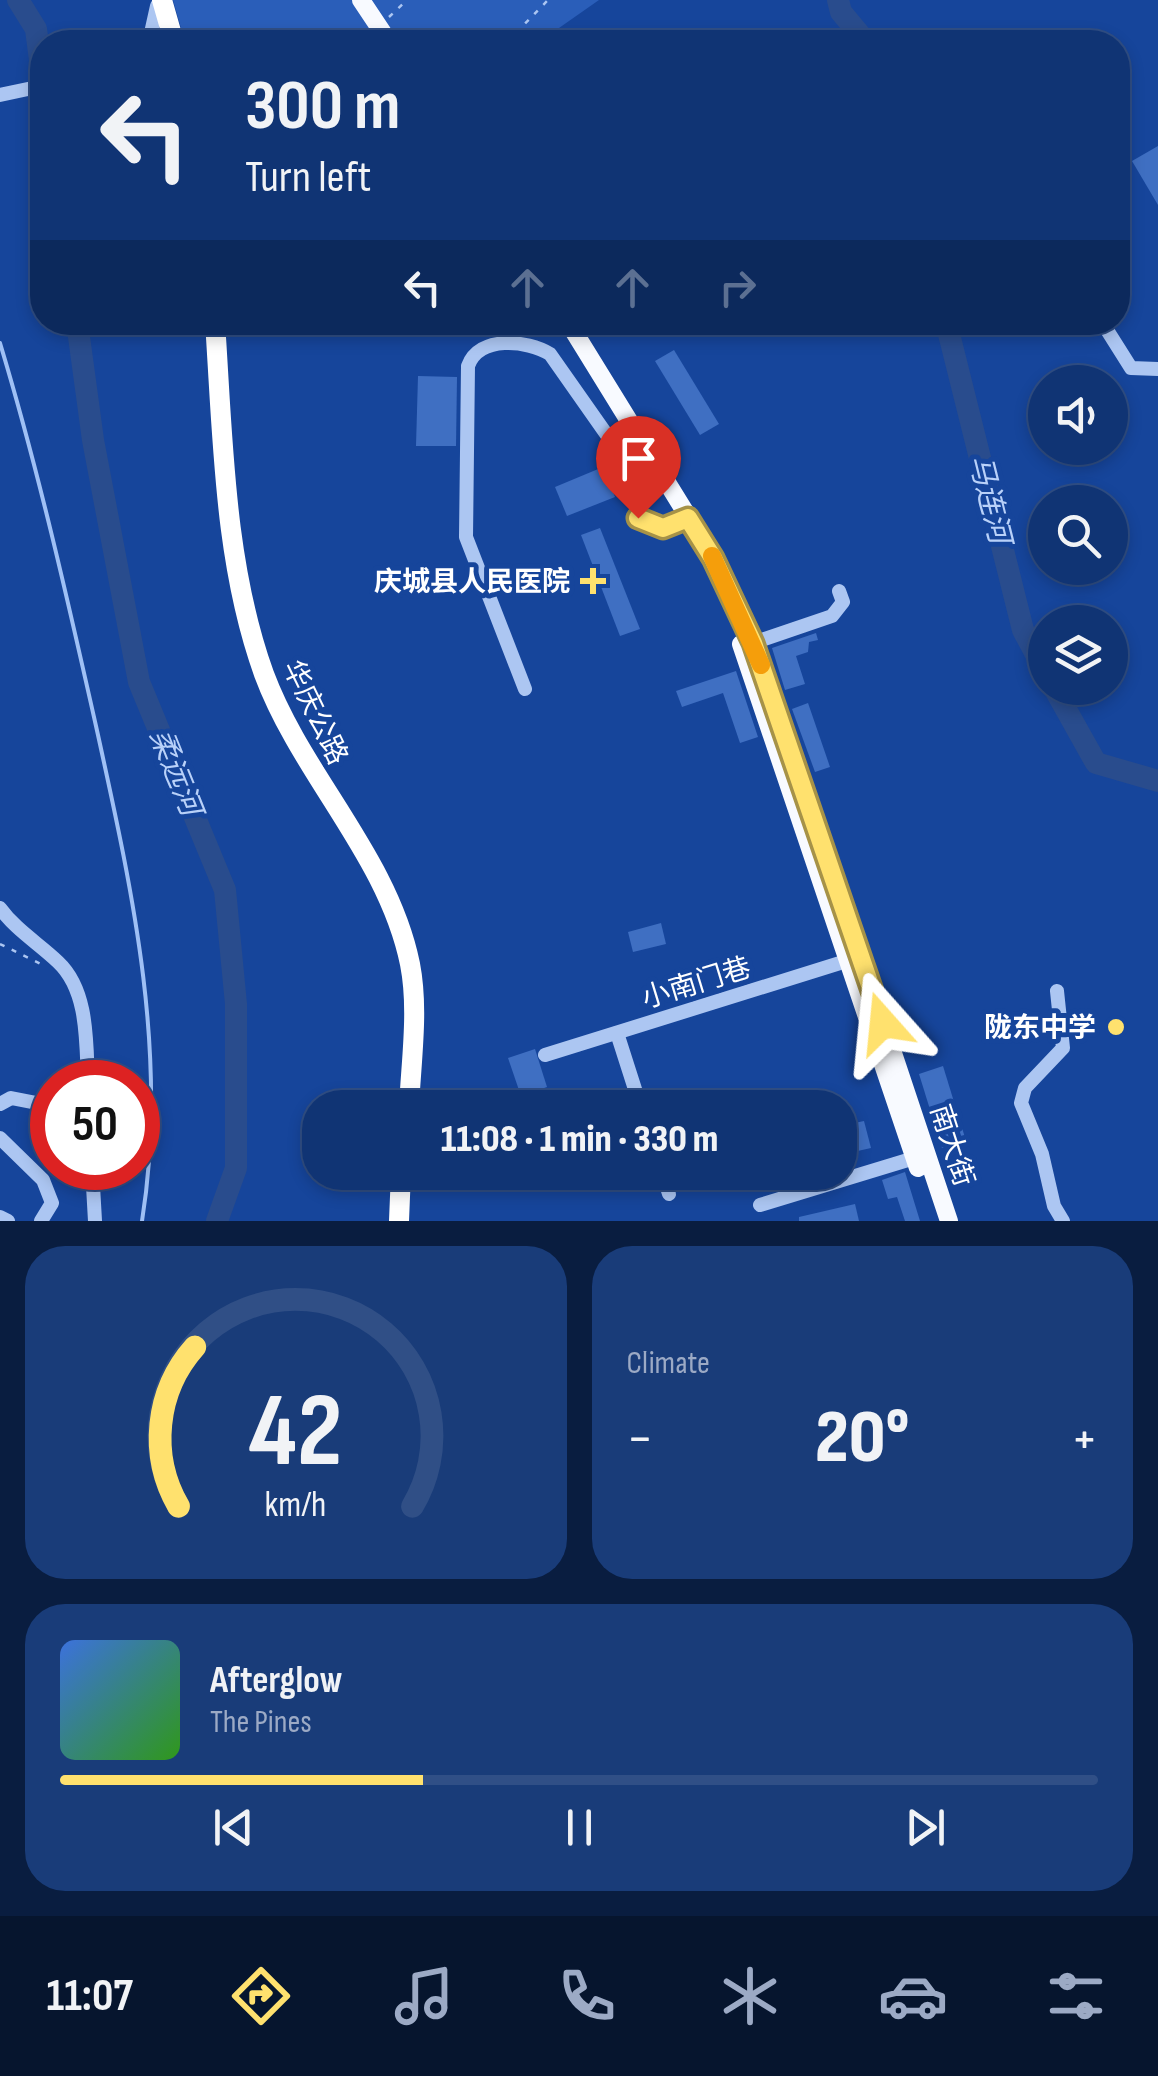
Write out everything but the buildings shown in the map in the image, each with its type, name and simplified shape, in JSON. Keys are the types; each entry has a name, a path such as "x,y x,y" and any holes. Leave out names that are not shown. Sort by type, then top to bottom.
{"highway":[{"path":"158,2 166,30"},
{"name":"华庆公路","path":"213,335 238,575 250,628 282,716 380,880 404,939 414,996 407,1090"},
{"path":"402,1221 403,1190"}],"main road":[{"path":"351,0 370,30"},
{"path":"362,0 381,30"},
{"name":"南大街","path":"565,335 719,570 753,643 920,1156 936,1221"},
{"name":"南大街","path":"576,335 684,520 742,646 855,959"},
{"name":"南大街","path":"920,1156 949,1221"}],"street":[{"path":"152,30 158,2"},
{"path":"0,99 30,93"},
{"path":"1110,335 1130,368 1158,369"},
{"path":"525,689 466,537 468,366 472,356 483,346 518,344 534,344 550,354 636,476 638,518 663,528 684,520"},
{"path":"753,643 832,616 842,602 840,591"},
{"path":"0,908 12,925 62,965 79,997 86,1060"},
{"name":"小南门巷","path":"545,1055 855,959"},
{"path":"1057,992 1064,1048 1025,1088 1021,1103 1042,1154 1054,1206 1063,1221"},
{"path":"617,1033 635,1090"},
{"path":"0,1104 11,1098 30,1102"},
{"path":"0,1138 48,1186 52,1203 41,1221"},
{"path":"760,1204 920,1156"},
{"path":"93,1190 94,1221"},
{"path":"668,1190 669,1194"},
{"path":"0,1216 8,1221"}],"path":[{"path":"388,18 407,0"},
{"path":"519,30 548,0"},
{"path":"0,944 37,966 62,965"}],"shaded area":[{"path":"173,0 599,0 556,30 182,30"}],"waterway":[{"name":"柔远河","path":"18,0 36,30"},
{"name":"马连河","path":"838,0 841,12 856,30"},
{"name":"柔远河","path":"79,335 93,440 139,682 225,890 236,1004 236,1168 217,1221"},
{"name":"马连河","path":"949,335 1028,639"},
{"path":"0,343 63,581 133,910 143,972 151,1096 142,1221"},
{"name":"马连河","path":"1064,705 1096,763 1158,781"}],"slow traffic":[{"path":"712,556 761,665"}],"place":[{"name":"庆城县人民医院","path":"593,581"},
{"name":"陇东中学","path":"1116,1027"}],"route":[{"path":"638,518 644,524 663,528 688,518 732,594 766,678 883,1023"}]}
